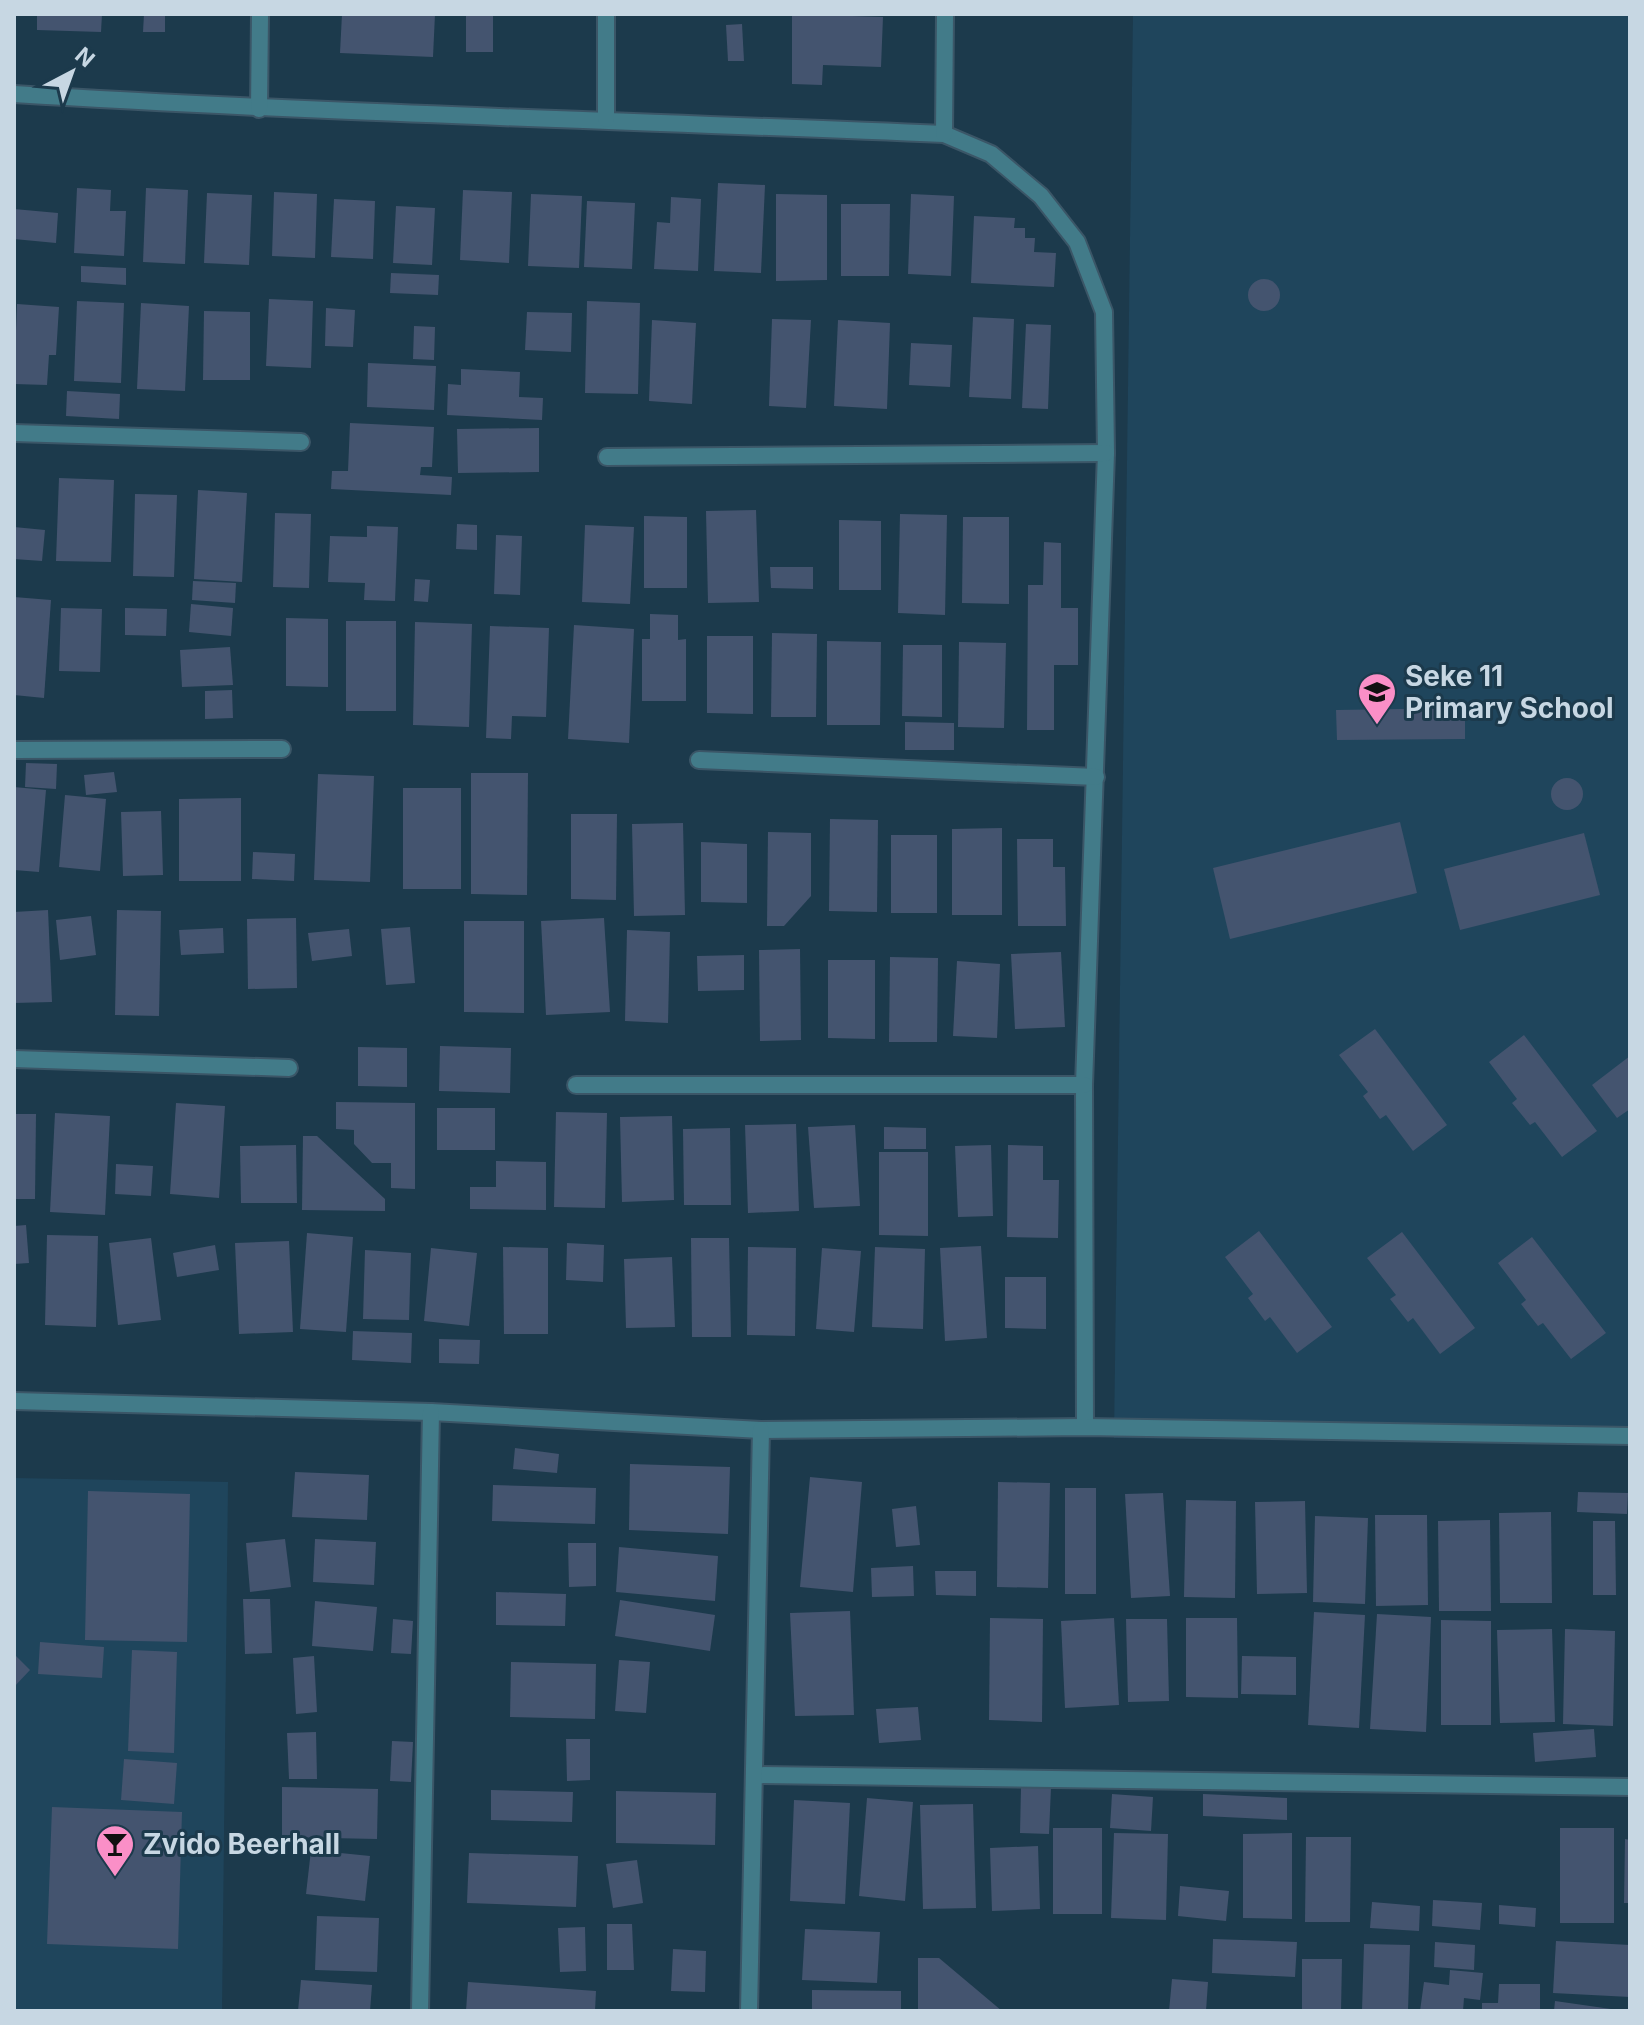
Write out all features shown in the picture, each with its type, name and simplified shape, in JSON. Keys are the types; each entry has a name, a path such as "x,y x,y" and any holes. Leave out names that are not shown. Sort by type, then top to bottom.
{"street":[{"path":"259,109 260,14"},
{"path":"606,14 606,119"},
{"path":"944,134 945,14"},
{"path":"14,94 259,109 606,119 944,134 991,154 1041,196 1077,242 1104,312 1106,453 1084,1085 1085,1427"},
{"path":"14,433 301,442"},
{"path":"607,457 1106,453"},
{"path":"14,750 282,749"},
{"path":"699,760 1096,777"},
{"path":"14,1059 289,1068"},
{"path":"576,1085 1084,1085"},
{"path":"14,1401 431,1412 761,1430 1085,1427 1630,1436"},
{"path":"420,2011 431,1412"},
{"path":"749,2011 761,1430"},
{"path":"754,1775 1630,1787"}],"shaded area":[{"name":"Seke 11 Primary School","path":"1133,14 1630,14 1630,1444 1114,1438"},
{"path":"14,1478 228,1482 222,2011 14,2011"}],"building":[{"path":"37,14 102,14 101,32 37,30"},
{"path":"144,14 165,14 165,32 143,32"},
{"path":"342,14 435,14 433,57 340,53"},
{"path":"466,14 493,14 493,52 466,52"},
{"path":"792,14 883,17 881,67 823,65 822,85 792,84"},
{"path":"742,24 744,61 728,61 726,25"},
{"path":"718,183 765,185 761,273 714,271"},
{"path":"77,188 111,190 110,211 126,211 124,256 74,253"},
{"path":"146,188 188,190 185,264 143,262"},
{"path":"463,190 512,192 509,263 460,260"},
{"path":"274,192 317,194 315,258 272,256"},
{"path":"207,193 252,195 249,265 204,263"},
{"path":"531,194 582,196 579,268 528,266"},
{"path":"776,194 827,195 827,280 776,281"},
{"path":"911,194 954,196 951,276 908,274"},
{"path":"671,197 701,199 698,271 654,269 657,222 670,223"},
{"path":"334,199 375,201 373,259 331,257"},
{"path":"587,201 635,203 632,269 584,267"},
{"path":"841,204 890,204 889,276 841,276"},
{"path":"396,206 435,208 432,265 393,263"},
{"path":"14,209 58,213 56,243 14,239"},
{"path":"974,216 1015,218 1014,228 1025,228 1025,238 1035,238 1034,252 1056,253 1054,287 971,283"},
{"path":"81,266 126,268 126,285 81,282"},
{"path":"391,273 439,275 438,295 390,293"},
{"path":"1264,279 1275,284 1280,295 1275,306 1264,311 1253,306 1248,295 1253,284"},
{"path":"269,299 313,301 311,368 266,366"},
{"path":"77,301 124,303 121,383 74,381"},
{"path":"587,301 640,303 638,394 585,393"},
{"path":"141,303 189,306 185,391 137,389"},
{"path":"17,304 59,307 56,355 49,355 47,385 14,384"},
{"path":"326,308 355,310 353,347 325,346"},
{"path":"204,311 250,312 250,380 203,380"},
{"path":"527,312 572,313 571,352 525,350"},
{"path":"973,317 1014,319 1011,399 969,397"},
{"path":"772,319 811,320 806,408 769,406"},
{"path":"652,320 696,323 692,404 649,401"},
{"path":"838,320 890,323 887,409 834,406"},
{"path":"1026,324 1051,325 1048,409 1022,408"},
{"path":"414,326 435,327 434,360 413,359"},
{"path":"911,343 952,345 950,387 909,385"},
{"path":"368,363 436,366 434,410 367,407"},
{"path":"461,369 520,372 519,397 543,398 542,420 447,415 448,384 461,385"},
{"path":"67,391 120,394 119,419 66,416"},
{"path":"350,423 434,427 432,467 421,467 420,475 452,477 451,495 331,489 332,471 348,471"},
{"path":"539,428 539,472 458,473 457,429"},
{"path":"59,478 114,480 111,562 56,561"},
{"path":"198,490 247,493 242,582 194,579"},
{"path":"135,494 177,495 174,577 133,576"},
{"path":"756,510 759,602 708,603 706,511"},
{"path":"275,513 311,514 309,588 273,587"},
{"path":"900,514 947,515 945,615 898,613"},
{"path":"644,516 687,517 687,588 644,588"},
{"path":"963,517 1009,517 1009,604 962,603"},
{"path":"839,520 881,521 881,590 839,590"},
{"path":"457,524 477,525 477,550 456,549"},
{"path":"585,525 634,527 630,604 582,602"},
{"path":"367,526 398,527 395,601 364,600 365,583 328,582 330,536 367,537"},
{"path":"14,527 45,530 42,561 14,559"},
{"path":"496,535 522,536 520,595 494,594"},
{"path":"1044,542 1061,543 1061,608 1078,608 1078,665 1054,665 1054,730 1027,730 1028,585 1043,585"},
{"path":"770,567 813,567 813,589 771,588"},
{"path":"415,579 430,580 428,602 414,601"},
{"path":"193,581 236,583 235,603 192,600"},
{"path":"14,597 51,600 44,698 14,695"},
{"path":"191,604 233,608 231,636 189,632"},
{"path":"61,608 102,609 100,672 59,671"},
{"path":"125,608 167,609 166,636 125,635"},
{"path":"650,614 678,615 678,640 686,639 686,701 642,701 642,639 650,639"},
{"path":"286,618 328,619 328,687 286,686"},
{"path":"346,621 396,621 396,711 346,711"},
{"path":"415,622 472,624 469,727 413,725"},
{"path":"574,625 634,629 629,743 568,739"},
{"path":"490,626 549,628 546,717 512,716 511,739 486,738"},
{"path":"772,633 817,634 816,717 771,717"},
{"path":"707,636 753,636 753,714 707,713"},
{"path":"827,641 881,642 880,725 827,725"},
{"path":"959,642 1006,643 1004,728 958,727"},
{"path":"903,645 942,645 942,717 902,716"},
{"path":"230,647 233,685 182,687 180,650"},
{"path":"232,690 233,718 205,719 205,691"},
{"path":"1465,708 1465,739 1337,740 1336,710"},
{"path":"905,722 954,723 954,750 905,750"},
{"path":"26,763 57,764 56,789 25,787"},
{"path":"114,772 117,792 86,795 84,775"},
{"path":"471,773 528,773 527,895 471,894"},
{"path":"318,774 374,776 370,882 314,880"},
{"path":"1567,778 1578,783 1583,794 1578,805 1567,810 1556,805 1551,794 1556,783"},
{"path":"14,787 46,790 39,872 14,870"},
{"path":"403,788 461,788 461,889 403,889"},
{"path":"65,795 106,799 100,871 59,867"},
{"path":"241,798 241,881 179,881 179,799"},
{"path":"161,811 163,875 123,876 121,812"},
{"path":"571,814 617,814 616,900 571,899"},
{"path":"830,819 878,820 877,912 829,911"},
{"path":"1400,822 1417,893 1230,939 1213,868"},
{"path":"683,823 685,915 634,916 632,824"},
{"path":"1002,828 1002,915 952,915 952,829"},
{"path":"768,832 811,833 811,896 784,926 767,926"},
{"path":"1584,833 1600,895 1460,930 1444,869"},
{"path":"891,835 937,835 937,913 891,913"},
{"path":"1017,839 1053,839 1053,867 1065,867 1066,926 1018,926"},
{"path":"701,842 747,844 747,903 701,902"},
{"path":"253,852 295,854 294,881 252,879"},
{"path":"48,910 52,1002 14,1003 14,912"},
{"path":"117,910 161,911 159,1016 115,1015"},
{"path":"91,916 96,955 60,960 56,920"},
{"path":"296,918 297,988 248,989 247,919"},
{"path":"604,918 610,1012 546,1015 541,921"},
{"path":"464,921 524,921 524,1013 464,1012"},
{"path":"410,927 415,983 386,985 381,929"},
{"path":"223,928 224,953 181,955 179,930"},
{"path":"349,929 352,956 312,961 308,933"},
{"path":"627,930 670,932 668,1023 625,1021"},
{"path":"800,949 801,1040 760,1041 759,950"},
{"path":"1061,952 1065,1027 1015,1029 1011,954"},
{"path":"744,955 744,990 698,991 697,956"},
{"path":"890,957 938,958 937,1042 889,1042"},
{"path":"828,960 875,960 875,1039 828,1038"},
{"path":"957,961 1000,964 997,1038 953,1036"},
{"path":"1375,1029 1447,1125 1413,1151 1386,1115 1380,1119 1363,1096 1368,1092 1339,1055"},
{"path":"1524,1035 1597,1131 1562,1157 1535,1122 1530,1125 1512,1103 1517,1099 1489,1062"},
{"path":"440,1046 511,1048 510,1093 439,1091"},
{"path":"358,1047 407,1048 407,1087 358,1086"},
{"path":"1630,1056 1630,1109 1617,1118 1592,1085"},
{"path":"336,1102 415,1103 415,1189 391,1188 391,1163 372,1163 354,1144 354,1130 336,1129"},
{"path":"176,1103 225,1106 219,1198 170,1194"},
{"path":"437,1108 495,1108 495,1150 437,1150"},
{"path":"556,1112 607,1113 605,1208 554,1207"},
{"path":"55,1113 110,1116 105,1215 50,1212"},
{"path":"14,1114 36,1114 35,1199 14,1199"},
{"path":"672,1116 674,1200 622,1202 620,1117"},
{"path":"796,1124 799,1211 748,1213 745,1125"},
{"path":"855,1125 860,1206 814,1208 808,1127"},
{"path":"884,1127 926,1128 926,1149 884,1149"},
{"path":"730,1128 731,1205 684,1205 683,1129"},
{"path":"303,1136 317,1136 385,1199 385,1211 302,1210"},
{"path":"296,1145 297,1203 241,1203 240,1146"},
{"path":"991,1145 993,1216 958,1217 955,1146"},
{"path":"1008,1145 1043,1146 1043,1180 1059,1180 1058,1238 1007,1237"},
{"path":"879,1152 928,1152 928,1236 879,1235"},
{"path":"496,1161 546,1162 546,1210 470,1209 470,1187 496,1187"},
{"path":"116,1164 153,1166 151,1196 115,1194"},
{"path":"26,1225 29,1263 14,1264 14,1226"},
{"path":"1259,1231 1332,1327 1297,1353 1270,1317 1265,1321 1248,1298 1253,1294 1225,1257"},
{"path":"1402,1232 1475,1328 1440,1354 1413,1318 1408,1322 1390,1299 1396,1295 1367,1258"},
{"path":"307,1233 353,1237 346,1332 300,1329"},
{"path":"47,1235 98,1236 96,1327 45,1325"},
{"path":"1532,1237 1606,1333 1571,1359 1543,1323 1538,1326 1521,1304 1526,1300 1498,1263"},
{"path":"151,1238 161,1320 118,1325 109,1243"},
{"path":"691,1238 729,1238 731,1337 692,1337"},
{"path":"289,1241 293,1332 239,1334 235,1243"},
{"path":"567,1243 604,1245 603,1282 566,1280"},
{"path":"215,1245 219,1270 177,1277 173,1253"},
{"path":"981,1246 987,1338 945,1341 940,1248"},
{"path":"503,1247 548,1248 548,1334 504,1334"},
{"path":"748,1247 796,1248 795,1336 747,1335"},
{"path":"875,1247 925,1249 923,1329 872,1327"},
{"path":"431,1248 477,1253 469,1326 424,1321"},
{"path":"822,1248 861,1251 854,1332 816,1329"},
{"path":"365,1250 411,1253 409,1320 363,1319"},
{"path":"672,1257 675,1327 626,1328 624,1259"},
{"path":"1005,1277 1046,1277 1046,1329 1005,1328"},
{"path":"353,1331 412,1333 411,1363 352,1360"},
{"path":"439,1339 480,1340 479,1364 439,1363"},
{"path":"515,1448 559,1454 557,1473 513,1469"},
{"path":"630,1464 730,1467 728,1534 629,1530"},
{"path":"295,1472 369,1475 367,1520 292,1517"},
{"path":"810,1477 862,1482 853,1592 800,1587"},
{"path":"998,1482 1050,1483 1048,1588 997,1587"},
{"path":"493,1485 596,1488 595,1524 492,1521"},
{"path":"1065,1488 1096,1488 1096,1594 1065,1594"},
{"path":"88,1491 190,1494 187,1642 85,1640"},
{"path":"1578,1492 1628,1493 1627,1514 1577,1512"},
{"path":"1163,1493 1170,1596 1131,1598 1125,1494"},
{"path":"1186,1500 1236,1501 1235,1598 1184,1597"},
{"path":"1305,1501 1307,1593 1257,1594 1255,1502"},
{"path":"916,1506 920,1545 896,1547 892,1509"},
{"path":"1551,1512 1552,1603 1500,1603 1499,1513"},
{"path":"1375,1515 1427,1515 1428,1605 1376,1606"},
{"path":"1315,1516 1368,1518 1365,1604 1313,1602"},
{"path":"1490,1520 1491,1611 1439,1611 1438,1521"},
{"path":"1593,1521 1615,1521 1616,1595 1593,1595"},
{"path":"285,1539 291,1587 250,1592 246,1543"},
{"path":"315,1539 376,1542 374,1585 313,1582"},
{"path":"568,1543 596,1543 596,1586 569,1587"},
{"path":"619,1547 718,1556 715,1601 616,1592"},
{"path":"913,1566 914,1596 872,1597 871,1568"},
{"path":"935,1571 976,1571 976,1596 936,1595"},
{"path":"496,1592 566,1594 565,1626 496,1625"},
{"path":"243,1599 270,1599 272,1653 245,1654"},
{"path":"620,1600 715,1615 710,1651 615,1636"},
{"path":"315,1601 377,1607 373,1651 312,1646"},
{"path":"850,1611 854,1715 795,1716 790,1613"},
{"path":"1314,1612 1365,1615 1359,1728 1308,1725"},
{"path":"1377,1614 1431,1617 1426,1732 1370,1729"},
{"path":"990,1618 1043,1619 1042,1722 989,1720"},
{"path":"1114,1618 1119,1705 1065,1708 1061,1621"},
{"path":"1186,1618 1237,1618 1238,1698 1186,1697"},
{"path":"393,1619 413,1621 411,1654 391,1653"},
{"path":"1126,1619 1167,1619 1169,1701 1128,1702"},
{"path":"1441,1620 1491,1621 1491,1725 1441,1725"},
{"path":"1552,1629 1555,1722 1500,1723 1497,1630"},
{"path":"1565,1629 1615,1631 1613,1726 1563,1724"},
{"path":"40,1642 104,1647 102,1678 38,1674"},
{"path":"132,1650 177,1652 174,1753 128,1751"},
{"path":"14,1654 30,1670 14,1687"},
{"path":"314,1656 317,1712 296,1714 293,1658"},
{"path":"1242,1656 1296,1657 1296,1695 1241,1694"},
{"path":"619,1660 650,1662 646,1713 615,1711"},
{"path":"511,1662 596,1664 595,1719 510,1717"},
{"path":"918,1707 921,1740 879,1743 876,1709"},
{"path":"1594,1729 1596,1757 1535,1762 1533,1733"},
{"path":"316,1732 317,1779 289,1779 287,1733"},
{"path":"566,1739 590,1739 590,1780 567,1781"},
{"path":"392,1741 413,1742 411,1782 390,1781"},
{"path":"124,1759 177,1763 174,1804 121,1800"},
{"path":"282,1787 378,1789 377,1839 282,1837"},
{"path":"1021,1787 1051,1787 1049,1834 1020,1833"},
{"path":"491,1790 573,1792 572,1822 491,1820"},
{"path":"616,1791 716,1793 715,1845 616,1843"},
{"path":"1112,1794 1153,1797 1151,1831 1110,1828"},
{"path":"1203,1794 1287,1798 1287,1820 1203,1816"},
{"path":"867,1798 913,1802 905,1901 859,1896"},
{"path":"794,1800 850,1803 845,1904 790,1901"},
{"path":"973,1804 976,1908 923,1909 920,1805"},
{"name":"Zvido Beerhall","path":"52,1807 182,1812 178,1949 47,1944"},
{"path":"1053,1828 1102,1828 1102,1914 1053,1914"},
{"path":"1560,1828 1614,1828 1614,1923 1560,1923"},
{"path":"1114,1833 1168,1834 1166,1920 1111,1918"},
{"path":"1292,1833 1292,1919 1243,1918 1243,1834"},
{"path":"1306,1837 1351,1837 1350,1922 1305,1922"},
{"path":"1625,1839 1630,1840 1630,1903 1624,1903"},
{"path":"1038,1846 1040,1909 992,1911 990,1848"},
{"path":"311,1850 370,1856 365,1901 306,1894"},
{"path":"469,1853 578,1856 576,1907 467,1903"},
{"path":"637,1860 643,1903 613,1908 606,1864"},
{"path":"1180,1886 1229,1891 1226,1921 1178,1916"},
{"path":"1433,1900 1482,1903 1480,1930 1432,1926"},
{"path":"1372,1902 1420,1906 1419,1931 1370,1928"},
{"path":"1499,1905 1536,1908 1535,1927 1499,1924"},
{"path":"317,1916 379,1918 377,1972 315,1970"},
{"path":"607,1924 632,1924 634,1970 607,1970"},
{"path":"585,1927 586,1971 560,1972 558,1928"},
{"path":"805,1929 880,1932 877,1983 802,1980"},
{"path":"1213,1939 1297,1942 1295,1977 1212,1973"},
{"path":"1556,1941 1630,1945 1630,1997 1553,1993"},
{"path":"1435,1942 1475,1945 1474,1970 1434,1967"},
{"path":"1364,1944 1410,1945 1408,2011 1362,2011"},
{"path":"673,1949 706,1951 705,1992 671,1991"},
{"path":"918,1958 939,1958 1002,2011 918,2011"},
{"path":"1302,1959 1342,1959 1341,2011 1302,2011"},
{"path":"1450,1970 1483,1973 1480,2000 1464,1998 1463,2011 1420,2011 1424,1982 1449,1985"},
{"path":"1172,1979 1208,1982 1206,2011 1169,2011"},
{"path":"301,1980 372,1985 370,2011 298,2011"},
{"path":"468,1982 596,1991 595,2011 466,2011"},
{"path":"1499,1984 1540,1984 1540,2011 1482,2011 1482,2003 1498,2003"},
{"path":"812,1990 901,1991 901,2011 812,2011"},
{"path":"1555,2001 1611,2009 1611,2011 1554,2011"}],"place":[{"name":"Seke 11 Primary School","path":"1377,726"},
{"name":"Zvido Beerhall","path":"115,1878"}]}
